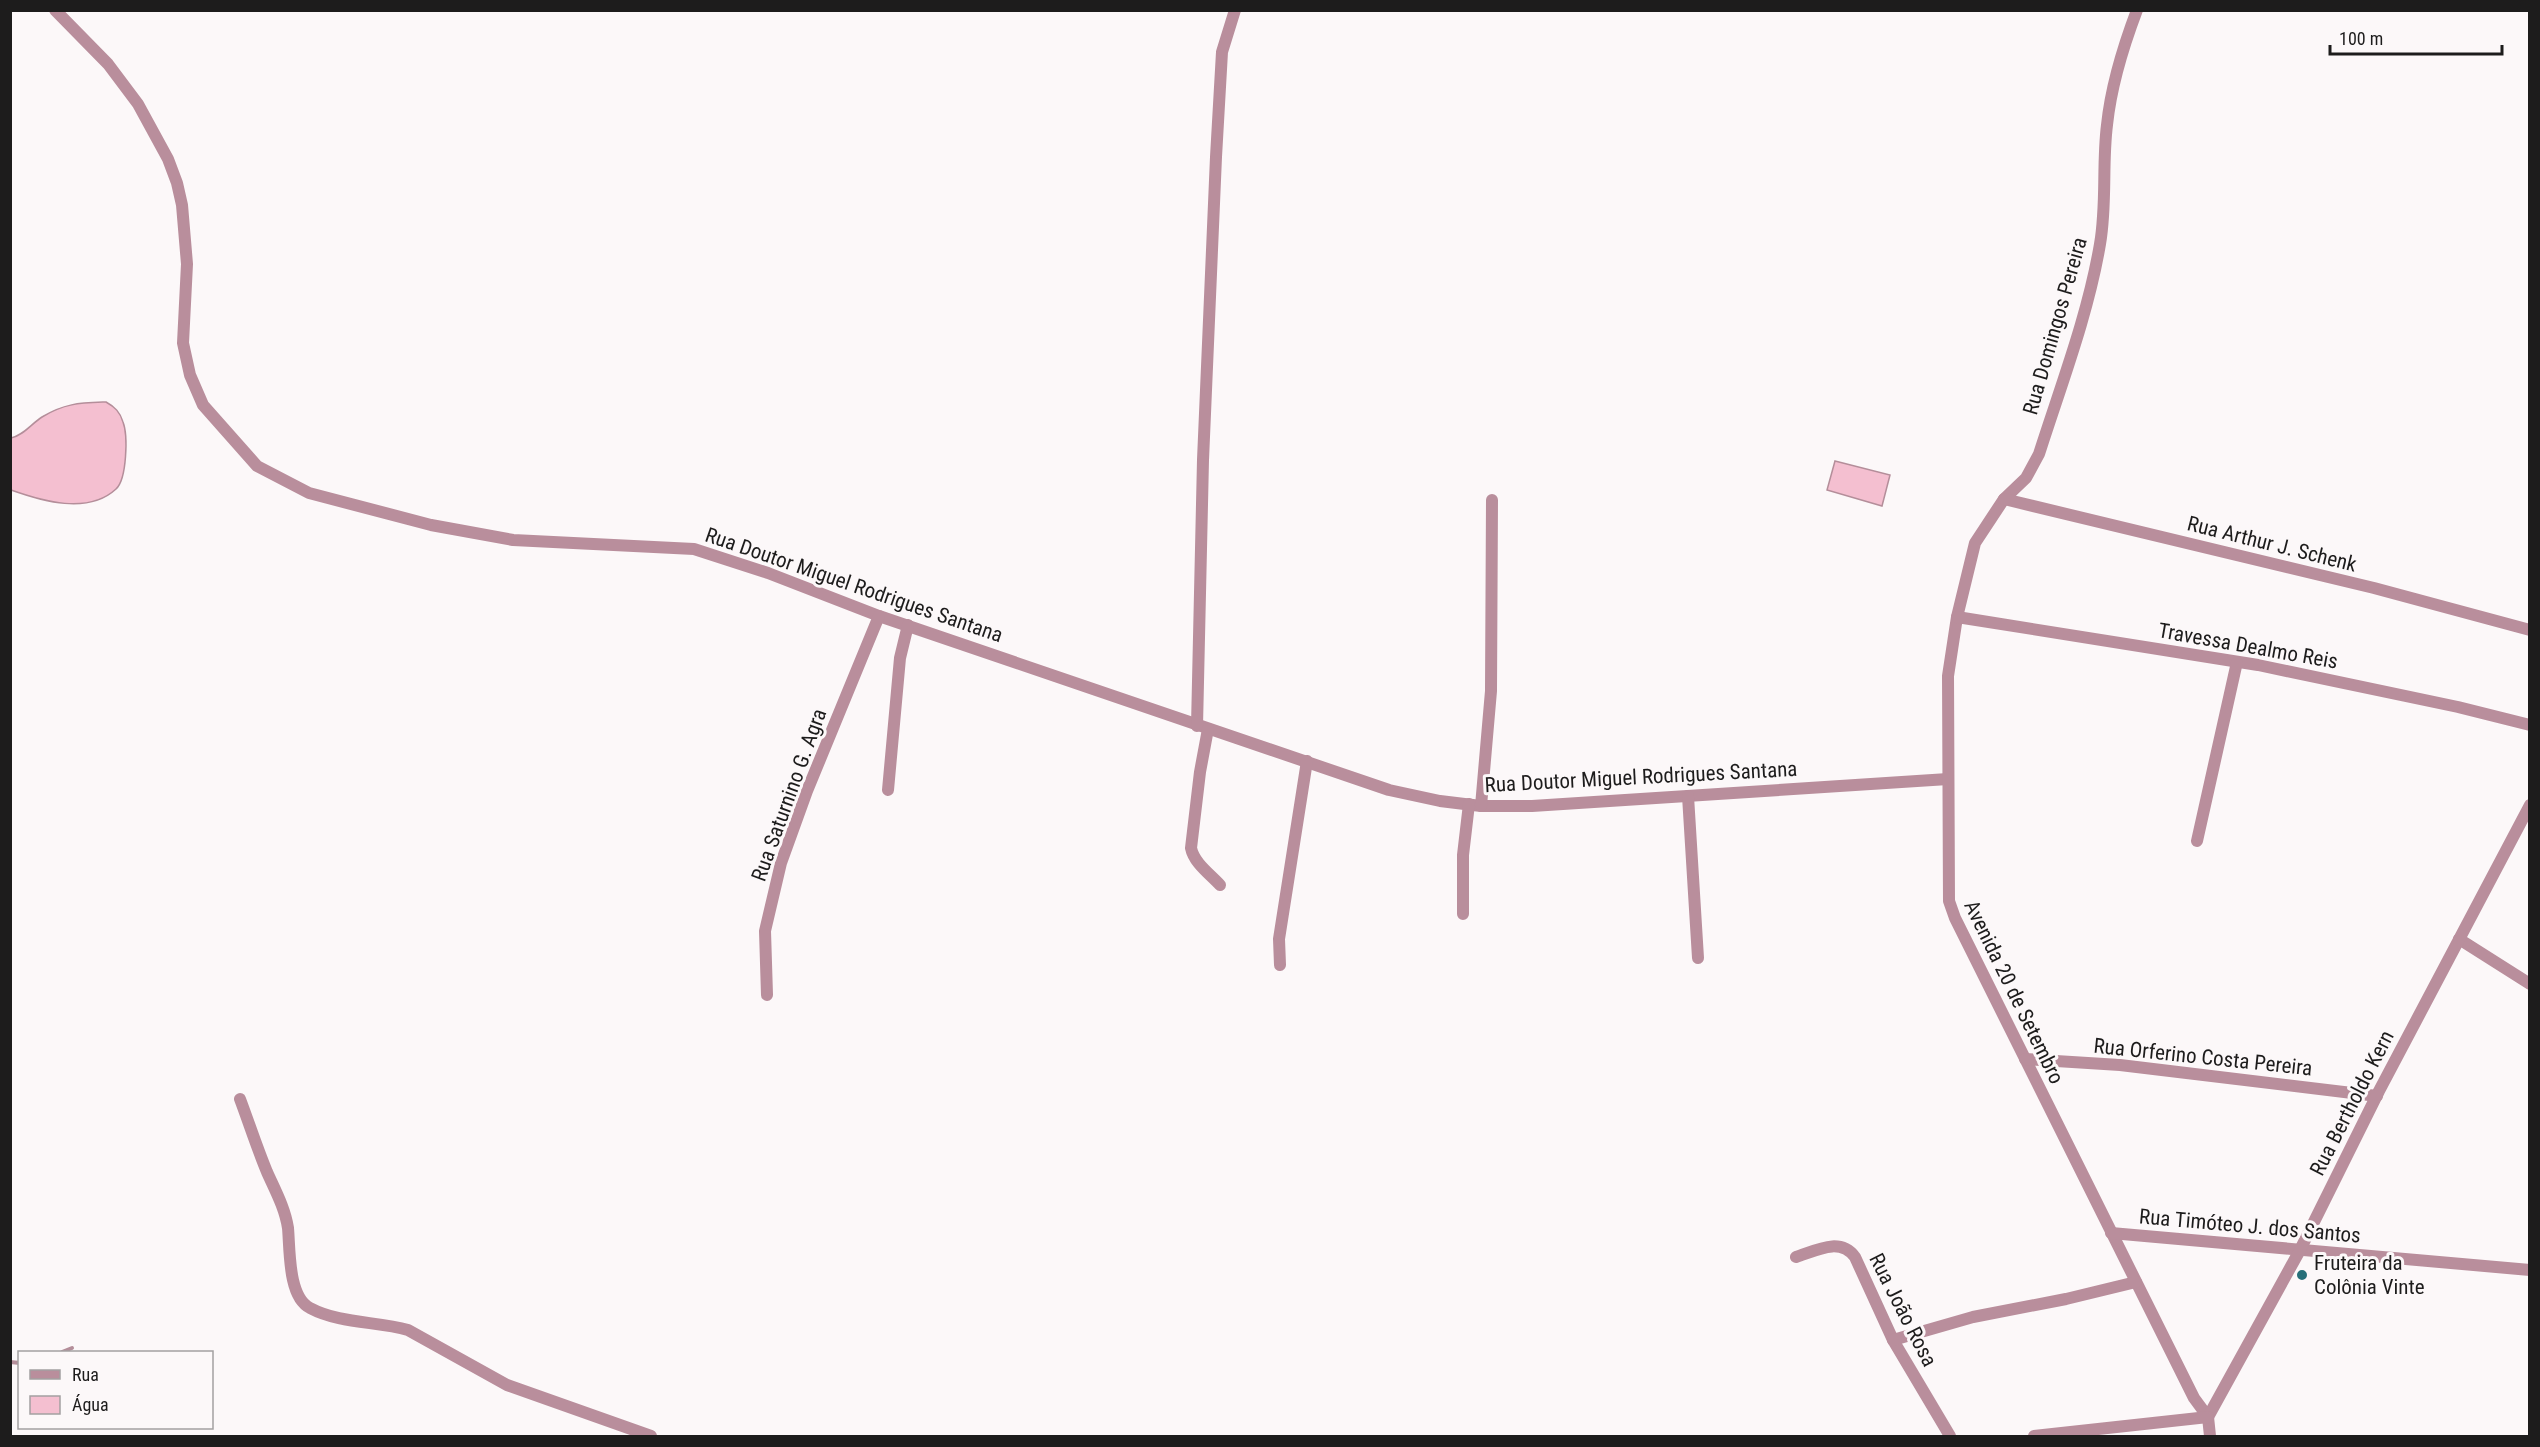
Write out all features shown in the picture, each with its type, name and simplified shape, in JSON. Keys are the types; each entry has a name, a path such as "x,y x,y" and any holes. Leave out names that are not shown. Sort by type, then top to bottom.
{"street":[{"name":"Rua Doutor Miguel Rodrigues Santana","path":"55,10 108,64 132,96 168,159 177,183 182,205 187,264 183,343 190,375 203,405 257,466 309,493 431,525 513,540 694,549 768,573 879,616 1202,727 1307,760 1389,790 1440,801 1475,805 1532,806 1948,779"},
{"path":"1220,885 1200,865 1192,854 1191,848 1200,772 1202,727 1203,460 1217,145 1222,52 1235,10"},
{"name":"Rua Domingos Pereira","path":"2004,499 2026,478 2039,454 2090,291 2100,243 2103,214 2107,125 2118,69 2137,10"},
{"name":"Avenida 20 de Setembro","path":"2004,499 1976,543 1957,617 1948,676 1949,901 1955,918 2111,1233 2194,1398 2208,1417 2210,1437"},
{"name":"Rua Arthur J. Schenk","path":"2004,499 2374,588 2529,630"},
{"path":"1463,914 1463,855 1475,805 1491,691 1492,500"},
{"name":"Rua Saturnino G. Agra","path":"767,995 765,932 781,863 807,791 879,616"},
{"name":"Travessa Dealmo Reis","path":"1957,617 2237,662 2337,681 2529,725"},
{"path":"888,790 900,657 908,625"},
{"path":"2197,841 2237,662"},
{"path":"1280,965 1280,939 1307,760"},
{"path":"1688,796 1698,958"},
{"name":"Rua Bertholdo Kern","path":"2208,1417 2300,1250 2377,1096 2529,805"},
{"path":"2459,939 2529,984"},
{"name":"Rua Orferino Costa Pereira","path":"2025,1059 2120,1065 2377,1096"},
{"path":"240,1099 279,1197 287,1226 292,1271 300,1300 310,1308 351,1321 391,1325 408,1330 507,1385 651,1437"},
{"name":"Rua Timóteo J. dos Santos","path":"2111,1233 2529,1270"},
{"name":"Rua João Rosa","path":"1796,1257 1829,1246 1840,1245 1848,1248 1855,1257 1893,1340 1950,1437"},
{"path":"1893,1340 1973,1317 2067,1299 2136,1282"},
{"path":"2034,1437 2208,1417"}],"water":[{"path":"106,402 115,408 125,428 126,457 120,484 116,489 105,497 79,504 50,501 11,490 11,438 58,409 80,403"},
{"path":"1835,461 1890,475 1882,506 1827,490"}],"waterway":[{"path":"64,1351 72,1348"},
{"path":"10,1362 18,1363"}],"place":[{"name":"Fruteira da Colônia Vinte","path":"2302,1275"}]}
